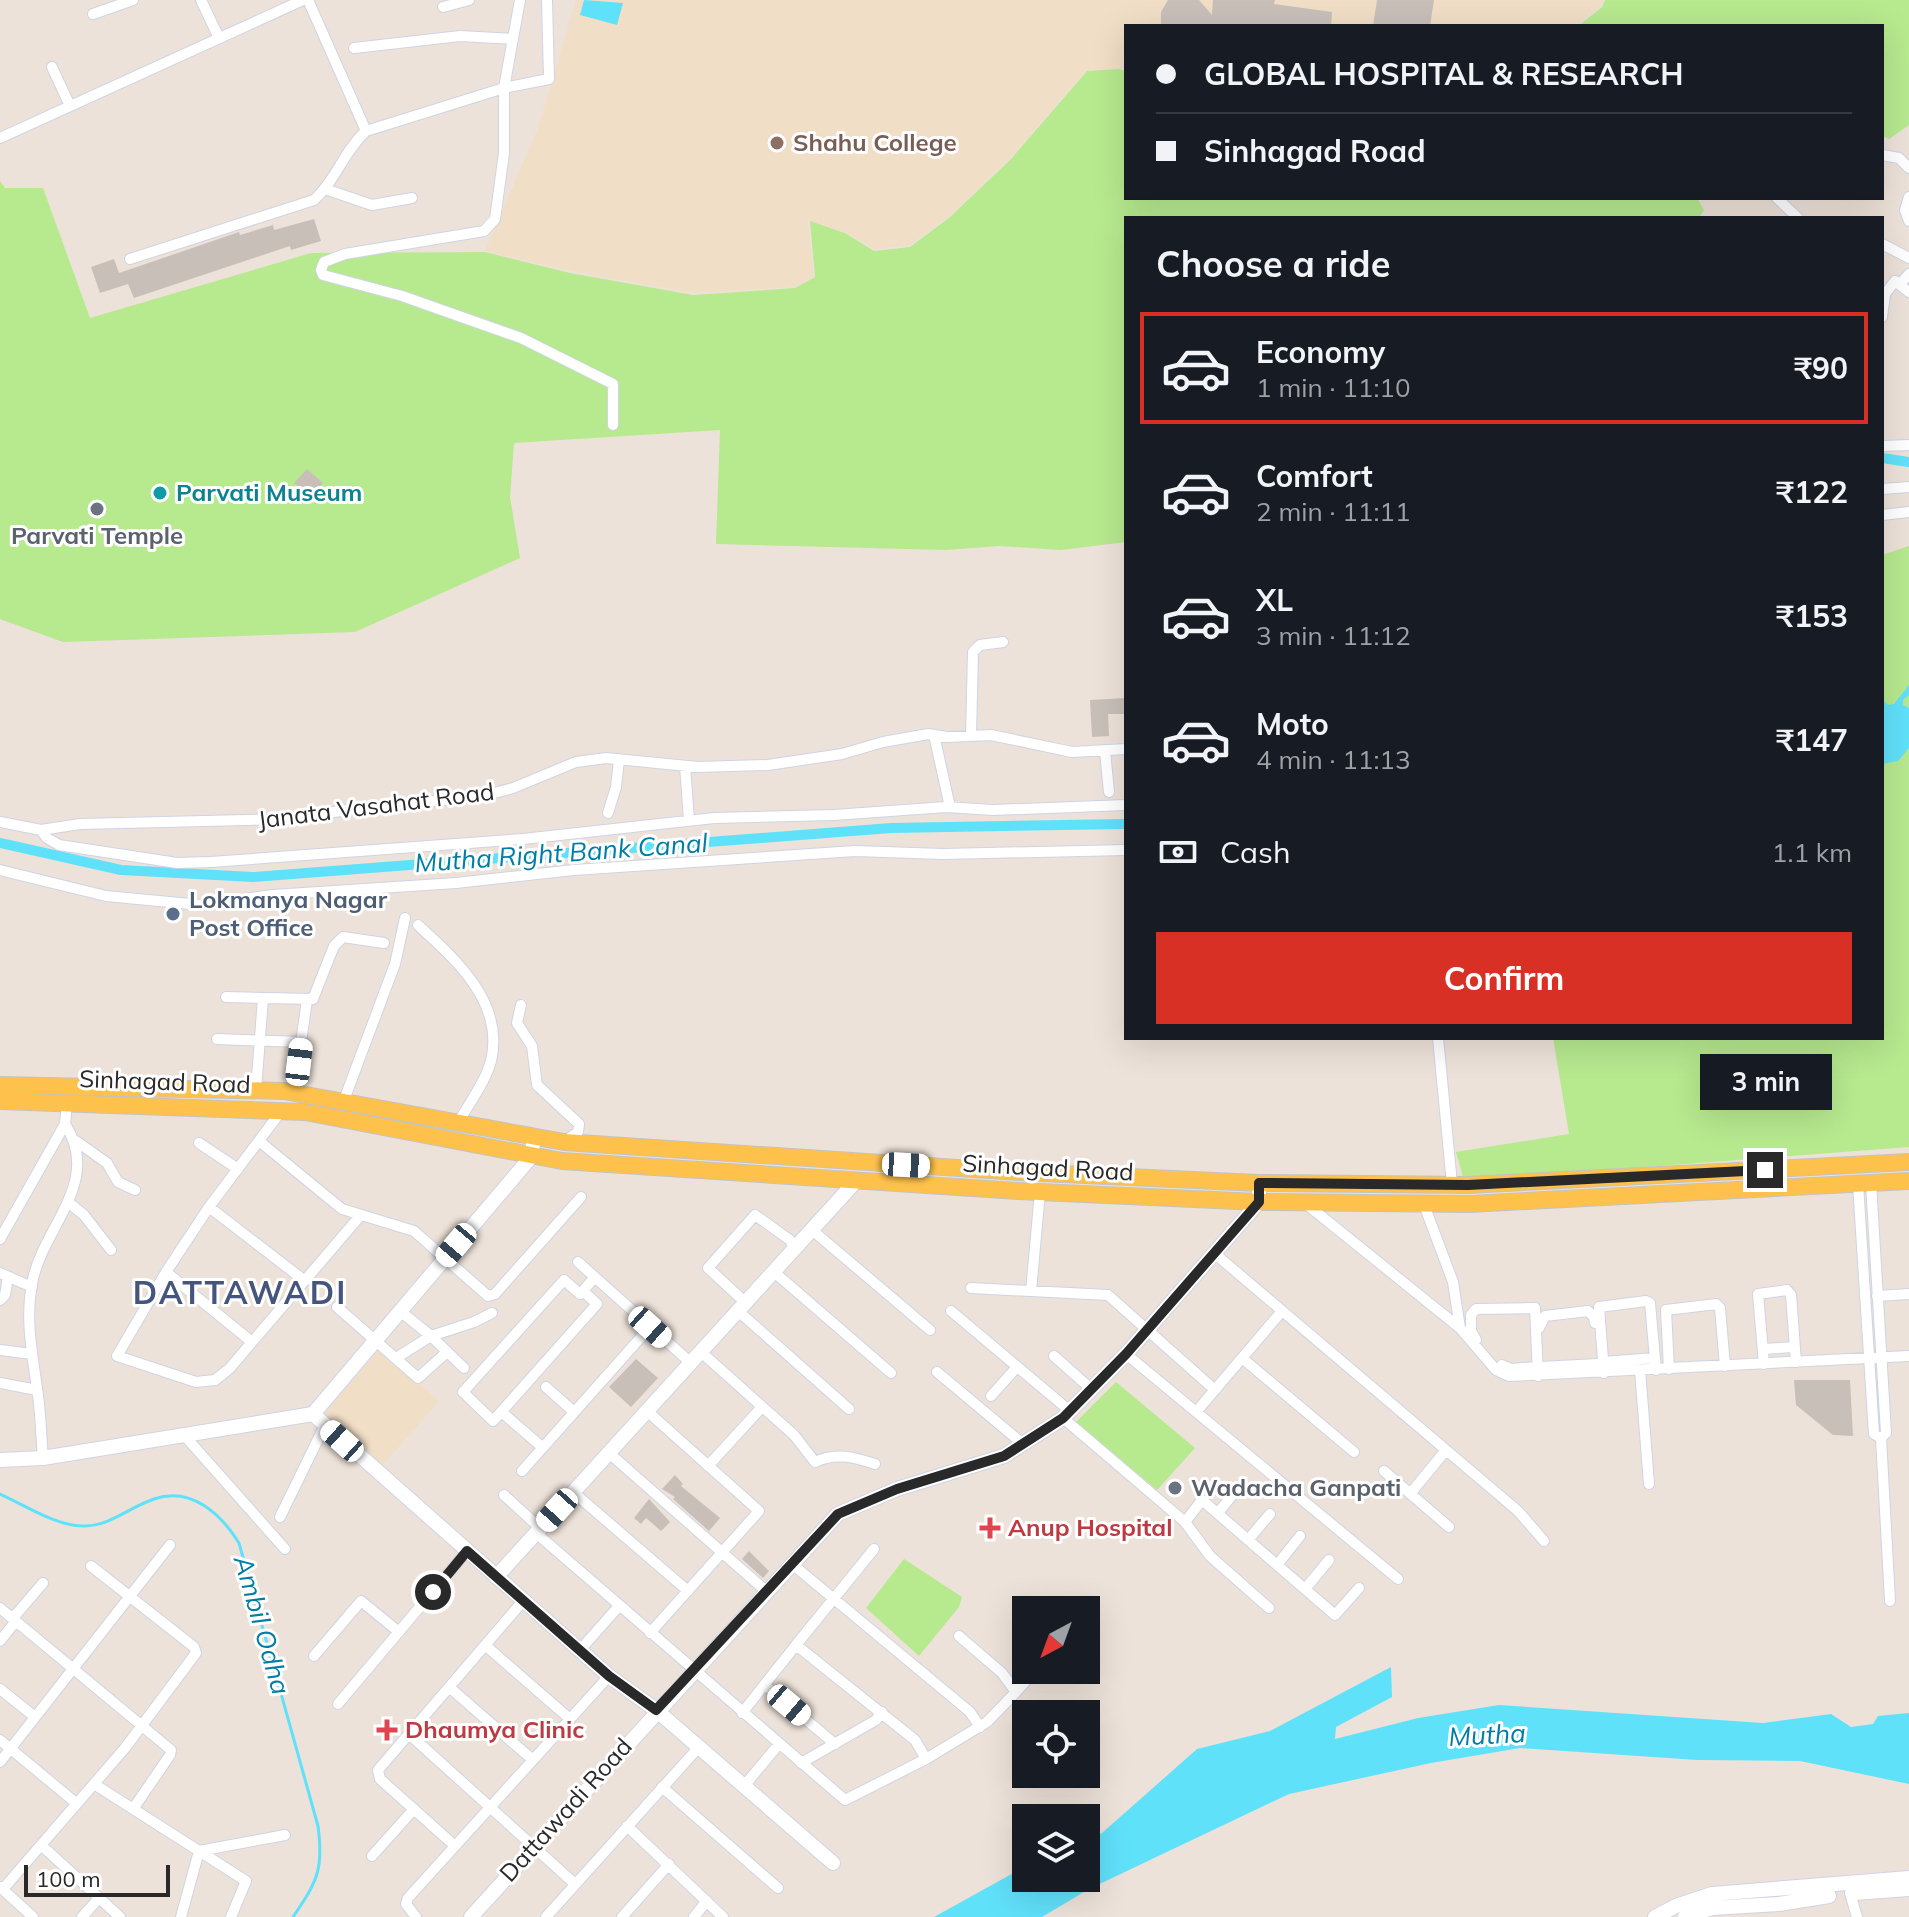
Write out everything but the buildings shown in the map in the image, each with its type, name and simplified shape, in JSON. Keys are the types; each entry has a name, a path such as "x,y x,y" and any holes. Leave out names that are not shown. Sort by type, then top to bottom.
{"main road":[{"name":"Sinhagad Road","path":"0,1085 78,1098 282,1110 531,1157 1040,1192 1259,1202 1477,1203 1909,1181"},
{"name":"Sinhagad Road","path":"0,1101 256,1090 294,1092 564,1142 1019,1172 1259,1183 1452,1184 1909,1162"},
{"path":"1864,1165 1864,1184"}],"street":[{"path":"93,14 133,0"},
{"path":"201,0 219,38"},
{"path":"0,138 305,0 366,131"},
{"path":"443,7 469,0"},
{"path":"520,0 504,88 504,153 495,219 490,226 484,231 469,234 345,254 324,262 321,270 323,275 402,296 521,338 613,384 613,425"},
{"path":"130,259 314,200 366,131 504,88 549,79 547,0"},
{"path":"354,48 460,36 513,39"},
{"path":"52,67 70,106"},
{"path":"1884,155 1899,158 1909,168"},
{"path":"325,189 355,202 372,205 412,198"},
{"path":"1909,197 1905,210 1909,221"},
{"path":"1779,200 1796,216"},
{"path":"1884,245 1909,258"},
{"path":"1884,298 1895,281 1904,288 1909,274"},
{"path":"1884,446 1909,445"},
{"path":"1884,489 1909,487"},
{"path":"1884,515 1909,512"},
{"path":"971,736 973,652 980,645 1003,642"},
{"path":"934,735 950,807"},
{"name":"Janata Vasahat Road","path":"0,822 41,830 80,824 289,819 333,811 483,796 513,788 576,762 606,758 685,766 768,765 810,760 883,742 934,735 991,735 1072,752 1124,749"},
{"path":"1105,751 1109,792"},
{"path":"608,813 616,787 619,760"},
{"path":"685,766 689,820"},
{"path":"41,830 59,845 189,863 523,839 689,820 950,807 993,810 1124,805"},
{"path":"0,870 106,896 201,905 273,895 456,883 574,870 855,851 943,854 1124,850"},
{"path":"344,1100 395,964 405,918"},
{"path":"418,925 469,975 479,990 491,1021 492,1057 458,1123"},
{"path":"226,997 307,1000 317,994 334,946 343,937 384,943"},
{"path":"256,1090 263,998"},
{"path":"294,1092 307,1000"},
{"path":"521,1005 517,1023 532,1046 537,1085 579,1124 578,1132 564,1142"},
{"path":"217,1039 301,1042"},
{"path":"1438,1040 1452,1184"},
{"path":"0,1239 78,1098"},
{"path":"282,1110 209,1207 166,1272 117,1356 196,1382 215,1380 252,1342 360,1216"},
{"path":"65,1124 76,1141 107,1163 118,1182 135,1190"},
{"path":"0,1460 43,1458 313,1414 531,1157 534,1138"},
{"path":"43,1458 27,1324 33,1276 76,1185 76,1141"},
{"path":"259,1141 342,1209 414,1231 492,1296 581,1197"},
{"path":"199,1143 238,1169"},
{"path":"496,1577 856,1181"},
{"path":"1259,1183 1259,1202"},
{"path":"1864,1184 1877,1296 1886,1433 1881,1438 1890,1601"},
{"path":"1864,1184 1867,1359 1874,1434 1881,1438"},
{"path":"1031,1291 1040,1192"},
{"path":"1304,1201 1460,1328 1496,1370 1509,1376 1539,1371 1656,1364 1669,1369 1909,1356"},
{"path":"68,1202 84,1215 111,1250"},
{"name":"Dattawadi Road","path":"471,1917 656,1710 838,1514 897,1489 1004,1456 1066,1415 1126,1354 1259,1202"},
{"path":"1423,1202 1453,1282 1460,1328"},
{"path":"209,1207 305,1281"},
{"path":"795,1249 790,1240 755,1215 708,1268 742,1307 849,1409"},
{"path":"812,1230 930,1330"},
{"path":"1214,1253 1518,1511 1544,1541"},
{"path":"578,1262 650,1327 762,1407 794,1435 815,1462 833,1456 853,1457 875,1464"},
{"path":"166,1272 252,1342"},
{"path":"774,1272 891,1373"},
{"path":"0,1300 5,1295 4,1275 32,1287"},
{"path":"583,1291 597,1304 493,1421 463,1392 564,1280 580,1294 595,1277"},
{"path":"971,1288 1108,1295 1215,1390"},
{"path":"1760,1364 1763,1349 1758,1294 1787,1290 1791,1295 1796,1362"},
{"path":"1877,1296 1909,1294"},
{"path":"1601,1368 1599,1307 1646,1301 1650,1303 1656,1364"},
{"path":"1753,1302 1760,1364"},
{"path":"1669,1369 1663,1314 1666,1310 1716,1304 1720,1308 1726,1366"},
{"path":"1724,1304 1726,1366"},
{"path":"337,1307 418,1378 447,1352"},
{"path":"1535,1308 1539,1371 1511,1369 1500,1364 1473,1337 1473,1311 1535,1308"},
{"path":"400,1311 464,1368"},
{"path":"951,1311 1017,1367 1185,1522 1210,1556 1269,1608"},
{"path":"1196,1412 1282,1311"},
{"path":"1539,1371 1541,1319 1588,1311 1594,1317 1601,1368"},
{"path":"396,1358 431,1336 492,1313"},
{"path":"522,1471 650,1327"},
{"path":"1763,1349 1794,1347"},
{"path":"0,1350 32,1354"},
{"path":"1126,1354 1398,1579"},
{"path":"1054,1356 1091,1389"},
{"path":"1242,1358 1354,1452"},
{"path":"1601,1368 1640,1370 1656,1364"},
{"path":"991,1396 1017,1367"},
{"path":"1640,1370 1649,1484"},
{"path":"937,1372 1023,1444"},
{"path":"0,1383 37,1390"},
{"path":"546,1387 574,1412"},
{"path":"708,1466 762,1407"},
{"path":"647,1411 759,1511 650,1633"},
{"path":"313,1414 609,1676 656,1710 833,1863"},
{"path":"505,1415 542,1447"},
{"path":"280,1517 325,1425"},
{"path":"183,1434 285,1549"},
{"path":"1410,1494 1446,1450"},
{"path":"609,1453 766,1591"},
{"path":"1384,1471 1449,1527"},
{"path":"1218,1513 1238,1488"},
{"path":"573,1492 688,1591"},
{"path":"504,1495 619,1606 845,1800 926,1759 980,1727 1023,1684"},
{"path":"1185,1522 1202,1500 1335,1615 1359,1588"},
{"path":"1248,1540 1270,1514"},
{"path":"1277,1565 1300,1536"},
{"path":"0,1762 170,1545"},
{"path":"742,1713 874,1549"},
{"path":"338,1704 467,1551"},
{"path":"1305,1589 1329,1560"},
{"path":"792,1564 970,1712 980,1727"},
{"path":"33,1917 1,1888 94,1784 196,1653 194,1647 91,1566"},
{"path":"0,1641 43,1583"},
{"path":"314,1656 361,1601 399,1632"},
{"path":"455,1846 378,1774 523,1601"},
{"path":"580,1650 619,1606"},
{"path":"0,1608 143,1723 171,1750 133,1809"},
{"path":"959,1636 1002,1673 1016,1692"},
{"path":"485,1645 570,1719"},
{"path":"796,1645 915,1740 926,1759"},
{"path":"416,1917 406,1904 408,1898 609,1676"},
{"path":"766,1686 835,1744"},
{"path":"449,1687 533,1760"},
{"path":"0,1689 35,1717"},
{"path":"801,1763 876,1720 882,1712"},
{"path":"409,1734 575,1884"},
{"path":"0,1740 76,1803"},
{"path":"744,1786 779,1744"},
{"path":"546,1917 699,1747"},
{"path":"94,1784 246,1881 231,1917"},
{"path":"662,1787 778,1888"},
{"path":"372,1856 414,1809"},
{"path":"627,1826 723,1917"},
{"path":"199,1851 285,1835"},
{"path":"41,1845 120,1917"},
{"path":"181,1917 199,1851"},
{"path":"622,1917 669,1864"},
{"path":"1664,1915 1712,1894 1779,1904 1909,1878"},
{"path":"1685,1917 1850,1893 1909,1889"},
{"path":"1850,1893 1857,1917"},
{"path":"82,1917 99,1898"},
{"path":"694,1917 707,1901"}],"shaded area":[{"name":"Shahu College","path":"576,0 1604,0 1578,24 1124,24 1124,69 1086,70 1009,159 949,216 910,245 874,249 845,232 808,220 814,276 795,287 693,293 571,271 485,251 538,128"},
{"path":"380,1349 439,1401 383,1465 324,1414"}],"green space":[{"path":"1605,0 1909,0 1909,125 1889,139 1884,137 1884,24 1581,24 1602,7"},
{"path":"1124,70 1124,200 1698,200 1704,210 1700,216 1124,216 1124,542 1061,550 999,546 946,550 716,544 720,430 514,443 510,497 520,558 355,632 63,642 0,619 0,181 5,188 43,188 90,318 311,253 485,252 570,273 693,295 795,288 815,277 810,221 845,233 874,251 910,247 950,217 1010,160 1087,71"},
{"path":"1909,546 1909,1147 1464,1181 1456,1152 1569,1134 1553,1040 1884,1040 1884,554"},
{"path":"1116,1382 1195,1448 1157,1490 1076,1422"},
{"path":"904,1559 962,1597 959,1607 919,1656 866,1608"}],"water":[{"path":"584,0 623,3 617,25 580,15"},
{"path":"1909,685 1909,695 1903,700 1903,705 1909,708 1909,748 1898,761 1884,764 1884,701 1888,705 1894,704"},
{"name":"Mutha","path":"1391,1667 1392,1697 1336,1727 1335,1739 1418,1718 1499,1705 1763,1723 1831,1714 1851,1727 1873,1724 1878,1716 1909,1713 1909,1784 1800,1761 1697,1760 1520,1748 1431,1763 1289,1794 1100,1884 1100,1834 1197,1749 1270,1731"},
{"path":"1012,1874 1012,1892 1084,1892 1042,1917 934,1917"}],"waterway":[{"name":"Mutha Right Bank Canal","path":"1884,458 1909,462"},
{"name":"Mutha Right Bank Canal","path":"0,843 121,870 253,877 891,828 1124,824"},
{"name":"Ambil Odha","path":"0,1494 53,1519 86,1526 112,1519 154,1499 180,1496 204,1505 232,1532 239,1543 318,1826 320,1853 317,1874 293,1917"}],"place":[{"name":"Shahu College","path":"777,143"},
{"name":"Parvati Museum","path":"160,493"},
{"name":"Parvati Temple","path":"97,509"},
{"name":"Lokmanya Nagar Post Office","path":"173,914"},
{"name":"Wadacha Ganpati","path":"1175,1488"},
{"name":"Anup Hospital","path":"990,1528"},
{"name":"Dhaumya Clinic","path":"387,1730"}],"district":[{"name":"DATTAWADI","path":"240,1293"}],"route":[{"path":"433,1592 467,1551 609,1676 656,1710 838,1514 897,1489 1004,1456 1063,1418 1126,1354 1259,1202 1259,1183 1468,1185 1765,1170"}]}
